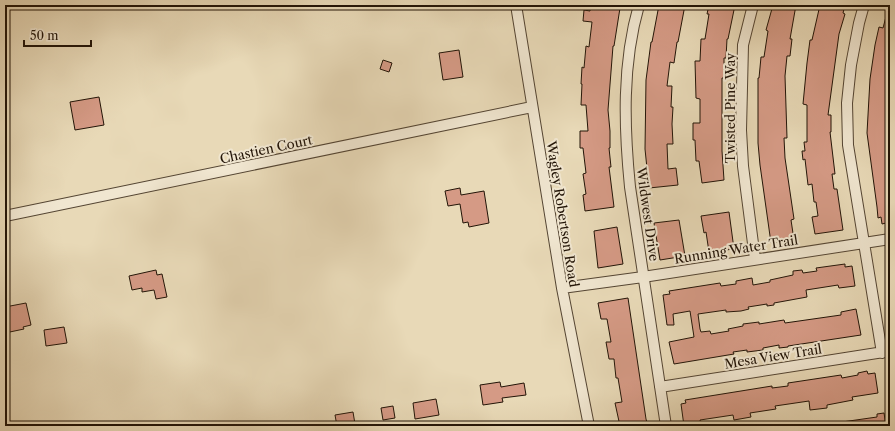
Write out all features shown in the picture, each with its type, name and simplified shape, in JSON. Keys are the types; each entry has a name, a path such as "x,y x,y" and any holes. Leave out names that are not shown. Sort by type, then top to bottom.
{"street":[{"name":"Wagley Robertson Road","path":"516,5 562,288 589,426"},
{"name":"Wildwest Drive","path":"639,5 630,48 626,85 627,154 630,187 666,426"},
{"name":"Twisted Pine Way","path":"753,5 743,45 741,130 743,166 755,259"},
{"path":"864,5 851,65 848,103 848,145 864,242 886,352"},
{"name":"Chastien Court","path":"5,216 532,107"},
{"name":"Running Water Trail","path":"562,288 644,277 890,239"},
{"name":"Mesa View Trail","path":"660,387 886,352"}],"building":[{"path":"590,5 620,8 613,46 608,110 611,167 609,167 614,207 585,211 583,195 586,194 583,174 586,173 583,148 580,148 580,131 588,131 586,105 581,105 581,84 582,67 584,68 586,46 589,47 592,22 583,21 584,10 590,11"},
{"path":"659,5 685,5 674,63 670,62 667,86 672,86 671,107 673,107 673,144 667,144 668,169 676,168 678,185 649,188 645,149 646,80 651,42"},
{"path":"709,5 735,5 727,39 726,58 724,58 724,78 722,78 722,151 724,180 702,183 699,161 696,161 695,140 693,140 693,123 700,123 700,99 696,98 695,61 700,61 701,39 705,39"},
{"path":"773,5 796,5 790,39 792,39 790,56 787,56 785,76 787,138 784,138 785,158 794,219 791,220 794,240 771,243 758,143 758,78 761,57 764,57 768,31 766,30"},
{"path":"820,5 845,5 843,13 845,14 839,34 828,115 831,115 830,132 835,174 832,174 834,189 837,189 843,230 815,234 812,217 818,216 816,202 814,202 812,184 808,185 805,159 803,160 802,151 805,151 804,142 807,142 807,105 803,104 810,40 812,40"},
{"path":"888,9 890,10 890,222 882,224 881,217 878,218 867,133 870,79 875,45 879,27 883,28"},
{"path":"459,50 463,77 443,80 439,53"},
{"path":"383,60 392,63 389,72 380,69"},
{"path":"99,97 104,125 75,130 70,102"},
{"path":"460,188 461,195 484,191 489,223 469,227 468,222 463,223 460,204 448,206 445,191"},
{"path":"729,212 734,249 709,252 706,232 704,233 701,216"},
{"path":"679,220 685,256 660,260 654,223"},
{"path":"617,227 623,264 598,268 594,231"},
{"path":"845,264 845,267 852,266 855,286 839,288 838,285 806,290 807,297 774,303 774,305 767,306 767,304 748,307 749,309 741,311 726,312 726,310 698,314 700,329 701,332 710,331 711,334 729,331 728,329 743,326 743,324 759,322 759,324 784,320 785,323 841,315 841,312 856,309 861,335 788,347 779,348 779,345 763,348 763,350 733,352 734,354 674,364 669,342 694,337 690,311 673,314 674,325 667,325 663,295 670,294 669,291 720,283 721,286 736,284 736,281 752,278 753,285 770,282 770,280 793,275 793,271 802,270 803,273 817,271 816,268"},
{"path":"156,270 157,275 162,274 167,297 156,299 154,290 142,292 142,288 132,290 129,276"},
{"path":"628,298 648,426 620,426 615,403 622,402 618,378 616,378 614,359 609,359 606,342 611,342 607,319 601,319 598,303"},
{"path":"26,303 31,325 23,327 24,329 5,333 5,307"},
{"path":"64,327 67,343 46,346 44,330"},
{"path":"867,371 868,374 875,373 878,393 852,397 853,400 827,405 827,408 810,410 809,401 775,406 776,409 750,413 751,417 734,420 733,415 700,420 701,425 684,426 681,404 686,403 685,400 772,386 772,388 788,386 788,383 841,375 842,378 858,375 858,373"},
{"path":"500,382 501,387 524,383 526,395 502,398 503,402 483,405 480,385"},
{"path":"436,399 439,415 415,419 413,403"},
{"path":"393,406 395,418 383,420 381,408"},
{"path":"353,412 355,424 337,426 335,415"},
{"path":"884,413 886,426 842,426 842,422 877,417 877,414"}]}
